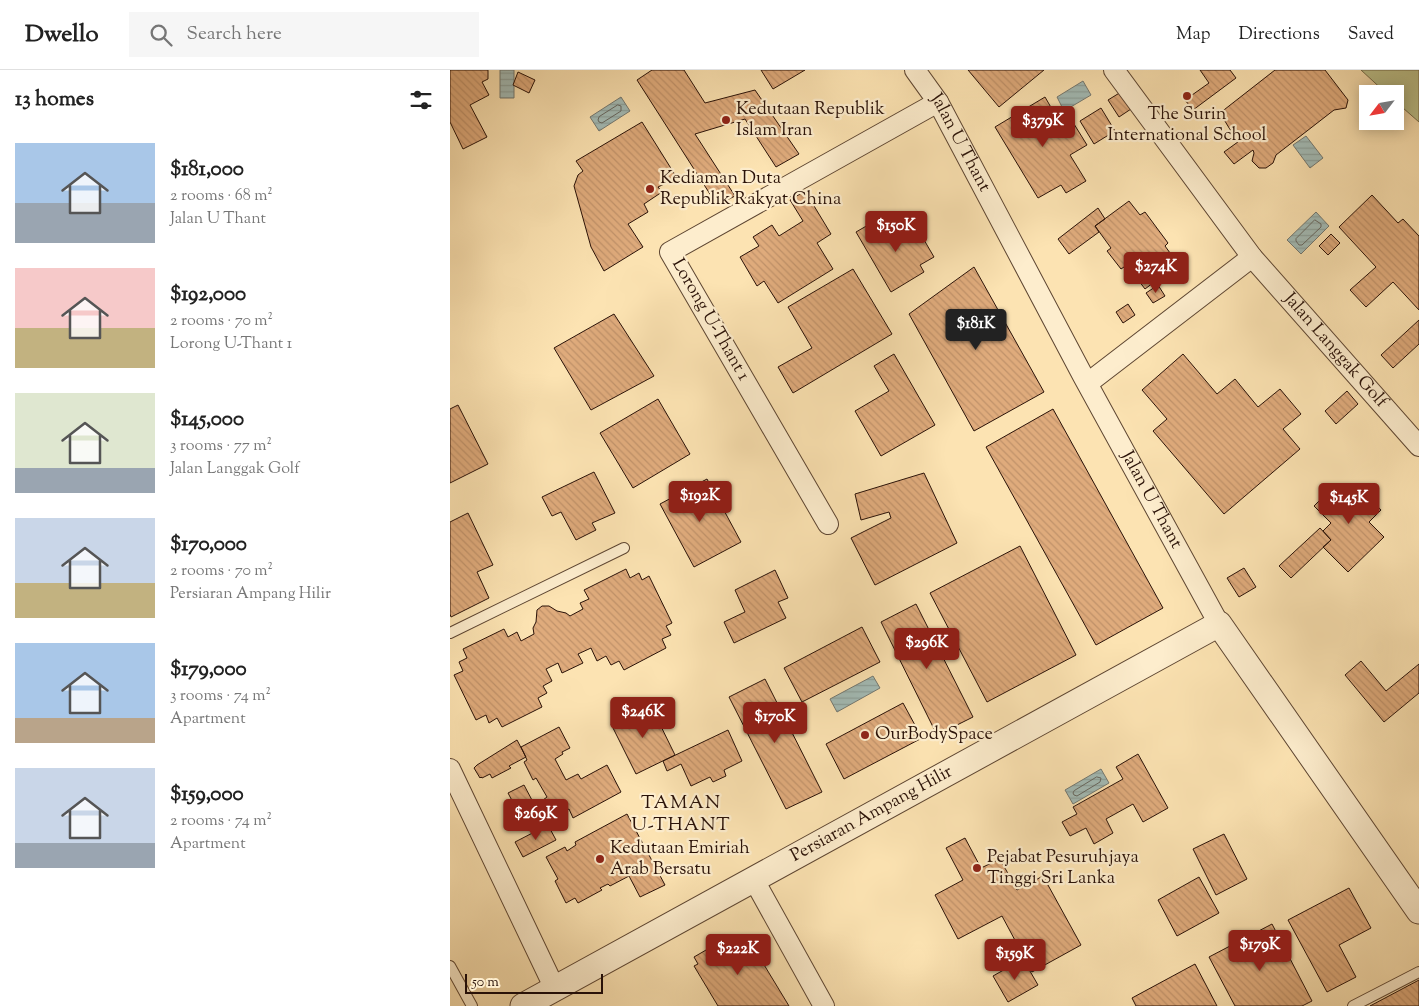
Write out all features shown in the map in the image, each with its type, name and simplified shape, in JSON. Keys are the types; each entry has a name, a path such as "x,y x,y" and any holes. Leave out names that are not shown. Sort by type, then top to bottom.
{"street":[{"name":"Jalan U Thant","path":"915,70 938,102 1219,624 1419,911"},
{"name":"Jalan Langgak Golf","path":"1114,70 1252,257 1419,446"},
{"name":"Lorong U-Thant 1","path":"828,524 670,252 938,102"},
{"path":"1088,383 1252,257"},
{"name":"Persiaran Ampang Hilir","path":"523,1006 1219,624"},
{"path":"450,769 555,989"},
{"path":"754,880 824,1006"}],"lane":[{"path":"450,633 624,548"},
{"path":"450,966 472,1006"},
{"path":"1354,1006 1419,972"}],"green space":[{"path":"1361,70 1419,70 1419,122 1404,109 1404,85 1377,85"}],"water":[{"path":"500,70 514,70 514,98 500,98"},
{"path":"1083,81 1091,95 1064,111 1057,97"},
{"path":"621,97 630,111 599,131 590,117"},
{"path":"1306,136 1323,158 1310,168 1293,145"},
{"path":"1316,212 1329,226 1301,254 1287,240"},
{"path":"873,676 880,688 837,712 830,699"},
{"path":"1101,769 1109,783 1073,804 1065,790"}],"building":[{"path":"450,70 488,70 488,79 482,82 489,95 470,105 487,137 463,149 450,122"},
{"path":"652,70 684,70 705,103 755,90 799,154 776,167 745,119 695,134 735,196 717,205 637,80"},
{"path":"761,70 805,70 773,89"},
{"path":"968,70 1044,70 999,107"},
{"path":"1200,70 1230,70 1236,78 1193,110 1185,100 1209,83"},
{"path":"1275,70 1325,70 1348,100 1346,108 1334,110 1276,155 1273,163 1266,168 1259,168 1252,161 1253,150 1234,164 1224,152 1242,139 1234,136 1220,113"},
{"path":"518,72 535,80 529,93 513,85"},
{"path":"1121,92 1131,109 1119,117 1108,100"},
{"path":"1045,97 1064,130 1074,124 1087,145 1070,155 1086,181 1066,193 1061,185 1038,198 995,127"},
{"path":"1101,108 1115,131 1094,144 1080,121"},
{"path":"642,122 677,178 658,187 662,192 644,204 648,212 628,224 643,247 604,271 591,247 574,186 578,175 583,171 576,161"},
{"path":"805,191 831,234 817,243 833,269 778,303 764,281 757,286 740,257 759,246 753,237 772,225 779,236 803,221 790,200"},
{"path":"1372,195 1398,223 1403,219 1419,236 1419,310 1393,282 1366,307 1350,290 1376,267 1339,227"},
{"path":"1129,201 1140,215 1145,212 1168,243 1165,246 1178,264 1145,289 1127,265 1121,269 1107,251 1111,248 1095,226"},
{"path":"1098,208 1105,219 1095,226 1099,232 1069,254 1058,239"},
{"path":"875,221 885,238 913,221 934,257 920,265 924,272 891,292 856,232"},
{"path":"1331,234 1340,243 1328,255 1319,246"},
{"path":"974,267 1044,392 974,431 909,314"},
{"path":"853,269 892,334 793,393 778,367 812,348 788,307"},
{"path":"1158,285 1165,296 1153,303 1146,293"},
{"path":"1128,304 1135,315 1123,323 1116,312"},
{"path":"614,314 654,376 591,410 554,348"},
{"path":"1419,320 1419,344 1393,368 1381,355"},
{"path":"894,354 935,425 881,456 855,411 889,391 874,366"},
{"path":"1183,354 1217,394 1235,379 1258,407 1280,389 1301,414 1283,429 1300,449 1224,514 1153,431 1167,419 1142,390"},
{"path":"1347,391 1358,404 1336,424 1325,411"},
{"path":"658,399 690,454 633,488 600,433"},
{"path":"458,405 488,464 450,483 450,409"},
{"path":"1053,409 1163,608 1096,645 986,447"},
{"path":"594,472 615,513 592,523 596,530 576,540 561,512 552,516 542,497"},
{"path":"924,473 957,543 875,585 851,538 891,518 889,512 861,520 855,494"},
{"path":"707,479 741,542 694,567 660,504"},
{"path":"1337,483 1348,495 1358,486 1381,510 1369,522 1384,537 1348,572 1323,547 1331,540 1323,531 1331,523 1314,506"},
{"path":"468,513 493,565 477,572 489,598 451,617 450,522"},
{"path":"1320,528 1331,540 1291,578 1279,566"},
{"path":"1020,546 1076,655 987,702 930,593"},
{"path":"1244,568 1256,587 1239,597 1227,578"},
{"path":"626,569 630,578 639,573 642,580 649,576 672,623 666,626 671,635 662,639 666,648 624,670 619,661 611,665 606,656 597,661 591,648 578,654 583,663 562,673 558,663 546,669 552,681 543,686 547,693 538,698 542,707 502,727 497,718 489,723 486,715 476,720 454,675 463,671 459,662 467,658 463,649 504,629 508,637 517,632 521,641 534,634 533,628 536,622 537,610 542,606 549,606 570,616 583,609 580,603 589,599 584,590"},
{"path":"775,570 788,598 778,602 786,618 734,643 724,622 745,612 735,590"},
{"path":"916,604 973,717 937,735 881,622"},
{"path":"862,627 880,662 802,702 784,668"},
{"path":"1361,661 1386,691 1419,664 1419,693 1384,722 1345,675"},
{"path":"765,679 822,792 786,809 729,697"},
{"path":"903,703 922,738 844,779 826,744"},
{"path":"650,704 675,755 636,774 611,724"},
{"path":"559,727 570,748 562,752 563,754 555,759 566,780 578,774 581,779 607,765 621,792 573,818 569,809 552,818 543,800 547,797 536,778 533,780 524,762 527,760 521,747"},
{"path":"728,730 742,761 724,770 726,776 713,782 710,777 691,786 681,764 667,771 663,761"},
{"path":"517,740 526,757 492,778 490,774 480,778 474,768"},
{"path":"1138,754 1168,808 1143,822 1133,804 1106,819 1113,833 1094,844 1086,828 1070,836 1062,822 1077,814 1073,807 1123,779 1116,767"},
{"path":"524,785 533,802 517,810 508,793"},
{"path":"627,814 665,885 640,897 629,876 610,886 608,884 600,888 602,890 578,903 575,898 566,903 555,881 558,879 546,857 565,847 567,851 576,845 575,842"},
{"path":"548,825 556,840 523,857 515,842"},
{"path":"1224,834 1247,879 1216,895 1193,849"},
{"path":"965,838 981,868 1000,859 1017,890 1043,876 1081,945 1032,972 1002,916 958,939 935,895 963,880 946,848"},
{"path":"1199,877 1219,913 1177,936 1158,900"},
{"path":"1349,888 1371,928 1339,945 1356,977 1327,992 1288,920"},
{"path":"1272,924 1312,1001 1302,1006 1235,1006 1209,957"},
{"path":"746,935 789,1006 718,1006 694,966 698,964 694,957 725,939 728,945"},
{"path":"1023,959 1038,985 1008,1002 993,976"},
{"path":"1195,964 1217,1006 1136,1006 1132,998"},
{"path":"1419,980 1419,1006 1370,1006"}],"place":[{"name":"The Surin International School","path":"1187,96"},
{"name":"Kedutaan Republik Islam Iran","path":"726,120"},
{"name":"Kediaman Duta Republik Rakyat China","path":"650,189"},
{"name":"OurBodySpace","path":"865,735"},
{"name":"Kedutaan Emiriah Arab Bersatu","path":"600,859"},
{"name":"Pejabat Pesuruhjaya Tinggi Sri Lanka","path":"977,868"}],"district":[{"name":"TAMAN U-THANT","path":"681,814"}]}
